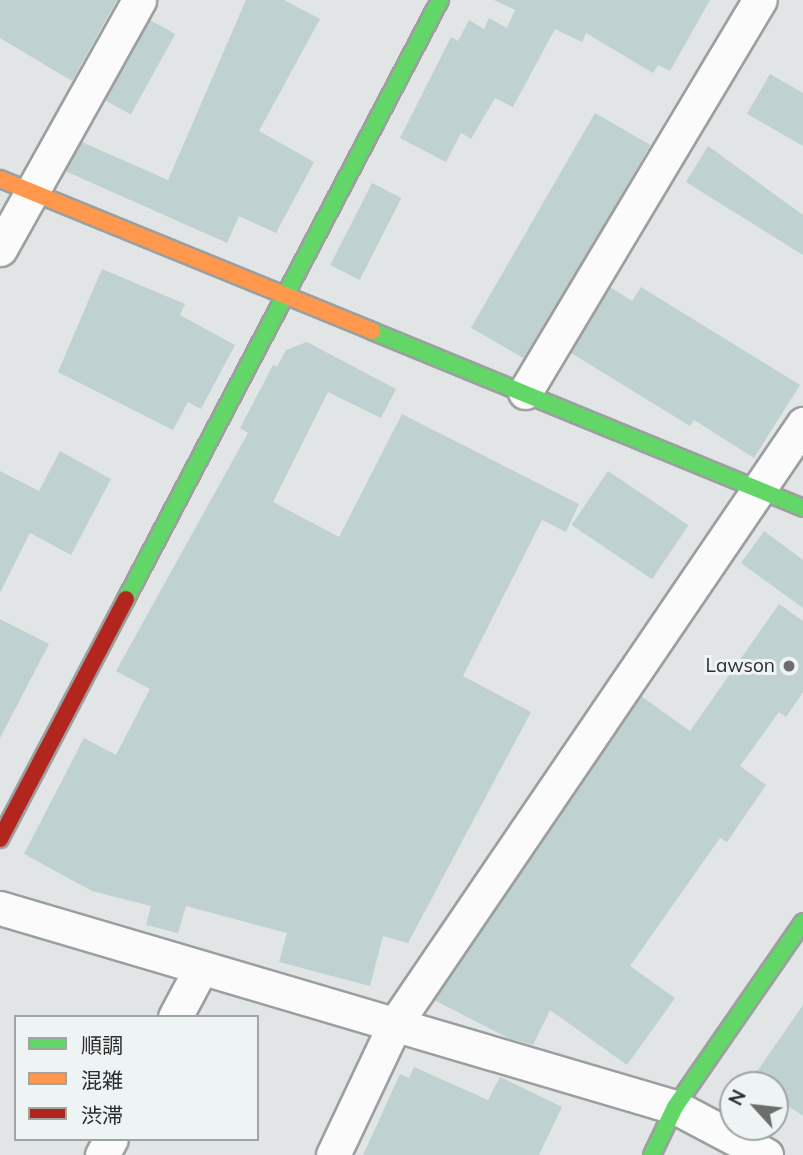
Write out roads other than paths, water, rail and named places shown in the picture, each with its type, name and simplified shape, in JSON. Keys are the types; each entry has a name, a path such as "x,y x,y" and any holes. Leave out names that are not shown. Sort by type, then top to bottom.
{"street":[{"path":"0,249 15,186 139,0"},
{"path":"0,839 440,0"},
{"path":"525,392 760,0"},
{"path":"15,186 284,297 525,392 803,508"},
{"path":"333,1155 394,1024 803,424"},
{"path":"0,908 675,1107 766,1155"},
{"path":"652,1155 675,1107 803,922"},
{"path":"176,1015 201,968"}],"place":[{"name":"Lawson","path":"789,666"}]}
